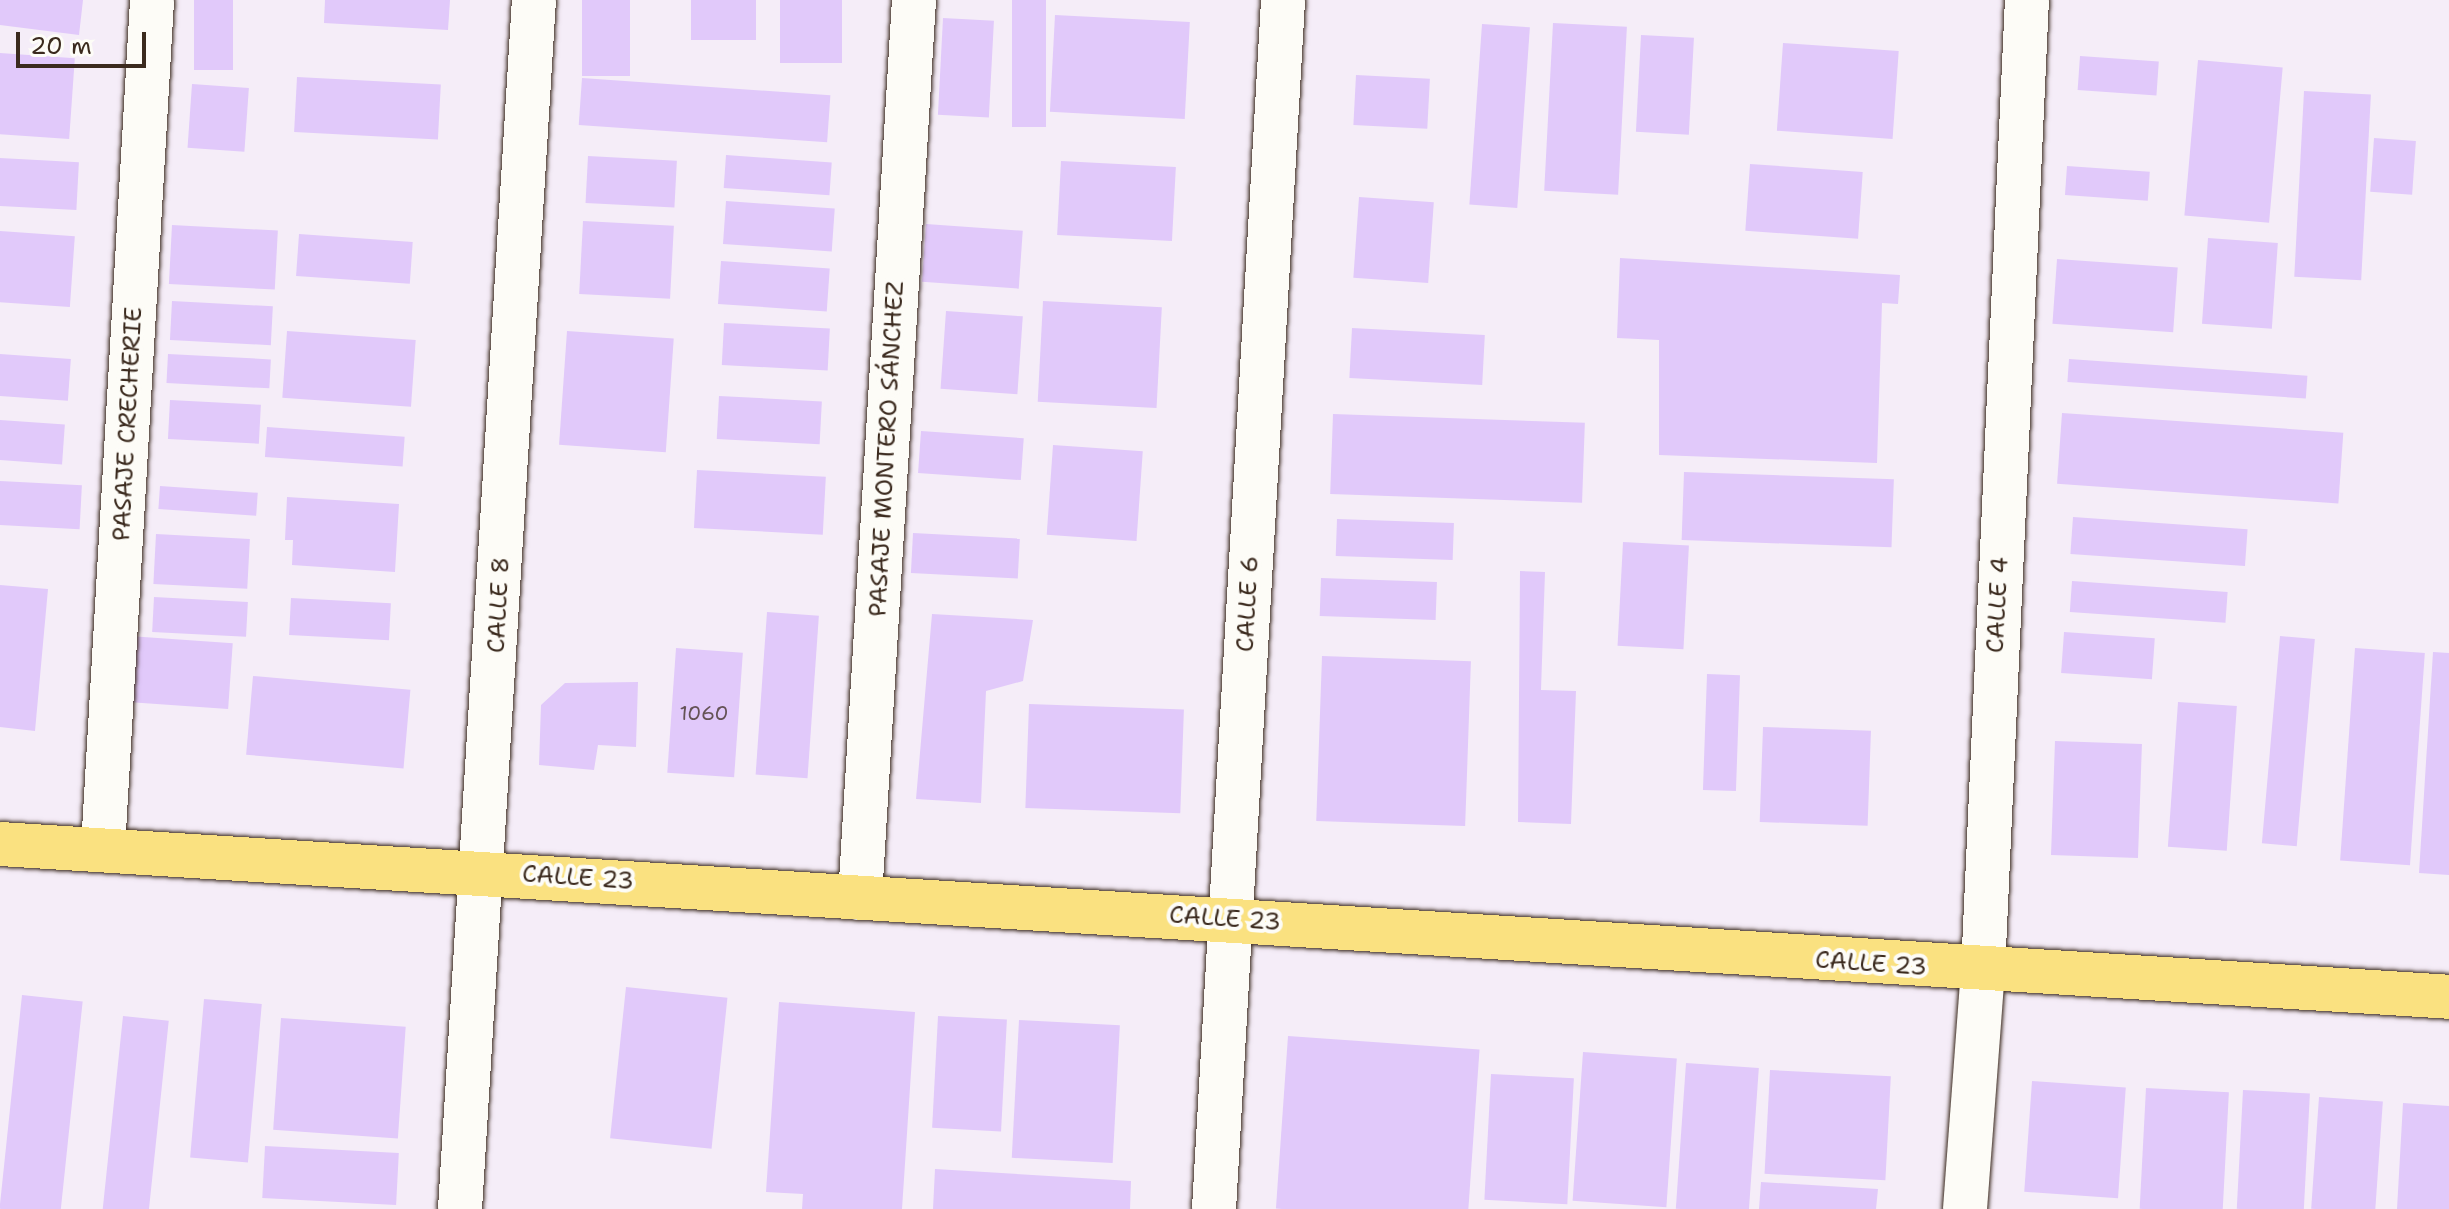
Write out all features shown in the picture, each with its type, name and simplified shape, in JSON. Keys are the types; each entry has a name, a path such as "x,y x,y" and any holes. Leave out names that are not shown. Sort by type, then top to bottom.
{"main road":[{"name":"CALLE 23","path":"0,844 1229,919 1983,971 2449,997"}],"street":[{"name":"PASAJE CRECHERIE","path":"103,848 152,0"},
{"name":"CALLE 8","path":"460,1209 477,872 488,795 534,0"},
{"name":"PASAJE MONTERO SÁNCHEZ","path":"860,898 914,0"},
{"name":"CALLE 6","path":"1214,1209 1283,0"},
{"name":"CALLE 4","path":"1965,1209 1983,971 2027,0"}],"building":[{"path":"0,0 83,0 79,35 0,25"},
{"path":"194,0 233,0 233,70 194,70"},
{"path":"325,0 450,0 448,30 324,23"},
{"path":"582,0 630,0 630,76 582,76"},
{"path":"691,0 756,0 756,40 691,40"},
{"path":"780,0 842,0 842,63 780,63"},
{"path":"1012,0 1046,0 1046,127 1012,127"},
{"path":"1055,15 1190,22 1185,119 1050,112"},
{"path":"943,18 994,21 989,118 938,115"},
{"path":"1553,23 1627,27 1618,195 1544,191"},
{"path":"1482,24 1530,27 1517,208 1469,205"},
{"path":"1641,35 1694,38 1689,135 1636,132"},
{"path":"1783,43 1899,51 1893,139 1777,131"},
{"path":"0,53 75,58 69,139 0,134"},
{"path":"2080,56 2159,62 2156,95 2078,90"},
{"path":"2198,60 2283,67 2269,223 2184,215"},
{"path":"1356,75 1430,79 1427,129 1353,125"},
{"path":"297,77 441,85 438,139 294,132"},
{"path":"582,78 830,95 827,142 579,125"},
{"path":"192,84 249,88 244,152 188,148"},
{"path":"2304,91 2371,95 2361,280 2294,277"},
{"path":"2374,138 2416,141 2412,195 2370,192"},
{"path":"726,155 832,162 829,195 724,188"},
{"path":"588,156 677,161 674,208 586,203"},
{"path":"0,158 79,162 76,210 0,206"},
{"path":"1061,161 1176,167 1172,241 1057,235"},
{"path":"1750,164 1863,172 1858,239 1745,231"},
{"path":"2067,166 2150,172 2148,201 2065,195"},
{"path":"1359,197 1434,202 1428,283 1353,278"},
{"path":"726,201 835,209 832,251 723,244"},
{"path":"583,221 674,226 670,299 579,294"},
{"path":"926,224 1023,231 1019,289 922,282"},
{"path":"172,225 278,231 275,289 169,284"},
{"path":"0,231 75,236 70,307 0,302"},
{"path":"299,234 413,242 410,284 296,276"},
{"path":"2208,238 2278,243 2272,329 2202,324"},
{"path":"1620,258 1900,275 1898,304 1882,303 1877,463 1659,455 1659,340 1617,338"},
{"path":"2057,259 2178,267 2173,332 2052,324"},
{"path":"721,261 830,269 827,311 718,304"},
{"path":"172,301 273,306 271,345 170,340"},
{"path":"1043,301 1162,307 1157,408 1038,402"},
{"path":"946,311 1023,316 1017,394 941,389"},
{"path":"724,323 830,329 828,370 722,365"},
{"path":"1352,328 1485,335 1482,385 1349,378"},
{"path":"287,331 416,340 411,407 282,398"},
{"path":"567,331 674,338 666,452 559,445"},
{"path":"0,354 71,359 68,401 0,396"},
{"path":"168,354 271,359 269,388 166,383"},
{"path":"2069,359 2307,376 2306,399 2067,382"},
{"path":"719,396 822,401 820,444 717,439"},
{"path":"170,400 261,405 259,444 168,439"},
{"path":"2062,413 2343,433 2338,503 2057,484"},
{"path":"1333,414 1585,423 1582,503 1330,494"},
{"path":"0,420 65,425 62,464 0,460"},
{"path":"267,427 405,437 403,467 265,457"},
{"path":"921,431 1024,438 1021,480 918,473"},
{"path":"1053,445 1143,451 1137,541 1047,535"},
{"path":"697,470 826,477 823,535 694,528"},
{"path":"1684,472 1894,479 1891,547 1682,540"},
{"path":"0,481 82,485 80,529 0,525"},
{"path":"160,486 258,493 256,516 158,509"},
{"path":"287,497 399,504 395,572 292,565 293,540 285,540"},
{"path":"2073,517 2248,529 2245,566 2070,554"},
{"path":"1337,519 1454,523 1453,560 1336,556"},
{"path":"913,533 1020,539 1018,579 911,573"},
{"path":"156,534 250,539 247,589 153,584"},
{"path":"1623,542 1689,545 1683,649 1618,646"},
{"path":"1520,571 1545,572 1541,690 1576,691 1571,824 1518,822"},
{"path":"1321,578 1437,582 1436,620 1320,616"},
{"path":"2072,581 2228,592 2225,623 2070,612"},
{"path":"0,585 48,589 35,731 0,727"},
{"path":"154,597 248,602 246,637 152,632"},
{"path":"291,598 391,603 389,640 289,635"},
{"path":"767,612 819,616 808,778 756,775"},
{"path":"932,614 1033,620 1023,681 986,691 981,803 916,799"},
{"path":"2064,632 2155,638 2152,679 2061,673"},
{"path":"129,636 233,643 228,709 124,702"},
{"path":"2280,636 2315,639 2297,846 2262,843"},
{"path":"676,648 743,653 734,777 667,773"},
{"path":"2355,648 2425,653 2410,865 2340,860"},
{"path":"2433,652 2449,653 2449,875 2419,873"},
{"path":"1322,656 1471,661 1465,826 1316,821"},
{"path":"1707,674 1740,675 1736,791 1703,790"},
{"path":"253,676 410,690 404,768 246,755"},
{"path":"638,682 636,747 598,745 594,770 539,765 541,705 565,683"},
{"path":"2178,702 2237,706 2227,851 2168,847"},
{"path":"1029,704 1184,709 1180,813 1025,808"},
{"path":"1763,727 1871,731 1868,826 1760,822"},
{"path":"2055,741 2142,744 2138,858 2051,855"},
{"path":"626,987 727,998 712,1149 610,1138"},
{"path":"22,995 83,1001 61,1209 0,1209"},
{"path":"204,999 262,1004 248,1162 190,1157"},
{"path":"779,1002 915,1012 902,1209 802,1209 803,1194 766,1192"},
{"path":"123,1016 169,1021 149,1209 103,1209"},
{"path":"938,1016 1007,1020 1001,1131 932,1128"},
{"path":"281,1018 406,1027 398,1138 273,1130"},
{"path":"1019,1020 1120,1025 1113,1163 1012,1158"},
{"path":"1288,1036 1480,1049 1468,1209 1276,1209"},
{"path":"1583,1052 1677,1059 1666,1207 1573,1201"},
{"path":"1686,1063 1759,1068 1749,1209 1676,1209"},
{"path":"1770,1070 1891,1076 1885,1180 1765,1174"},
{"path":"1491,1074 1574,1078 1567,1204 1484,1200"},
{"path":"2032,1081 2126,1088 2118,1198 2024,1192"},
{"path":"2146,1088 2229,1092 2223,1209 2140,1209"},
{"path":"2243,1090 2310,1094 2304,1209 2237,1209"},
{"path":"2319,1097 2383,1101 2375,1209 2311,1209"},
{"path":"2403,1103 2449,1106 2449,1209 2397,1209"},
{"path":"265,1146 399,1153 396,1205 262,1198"},
{"path":"935,1169 1131,1181 1130,1209 933,1209"},
{"path":"1761,1182 1878,1189 1876,1209 1759,1209"}]}
